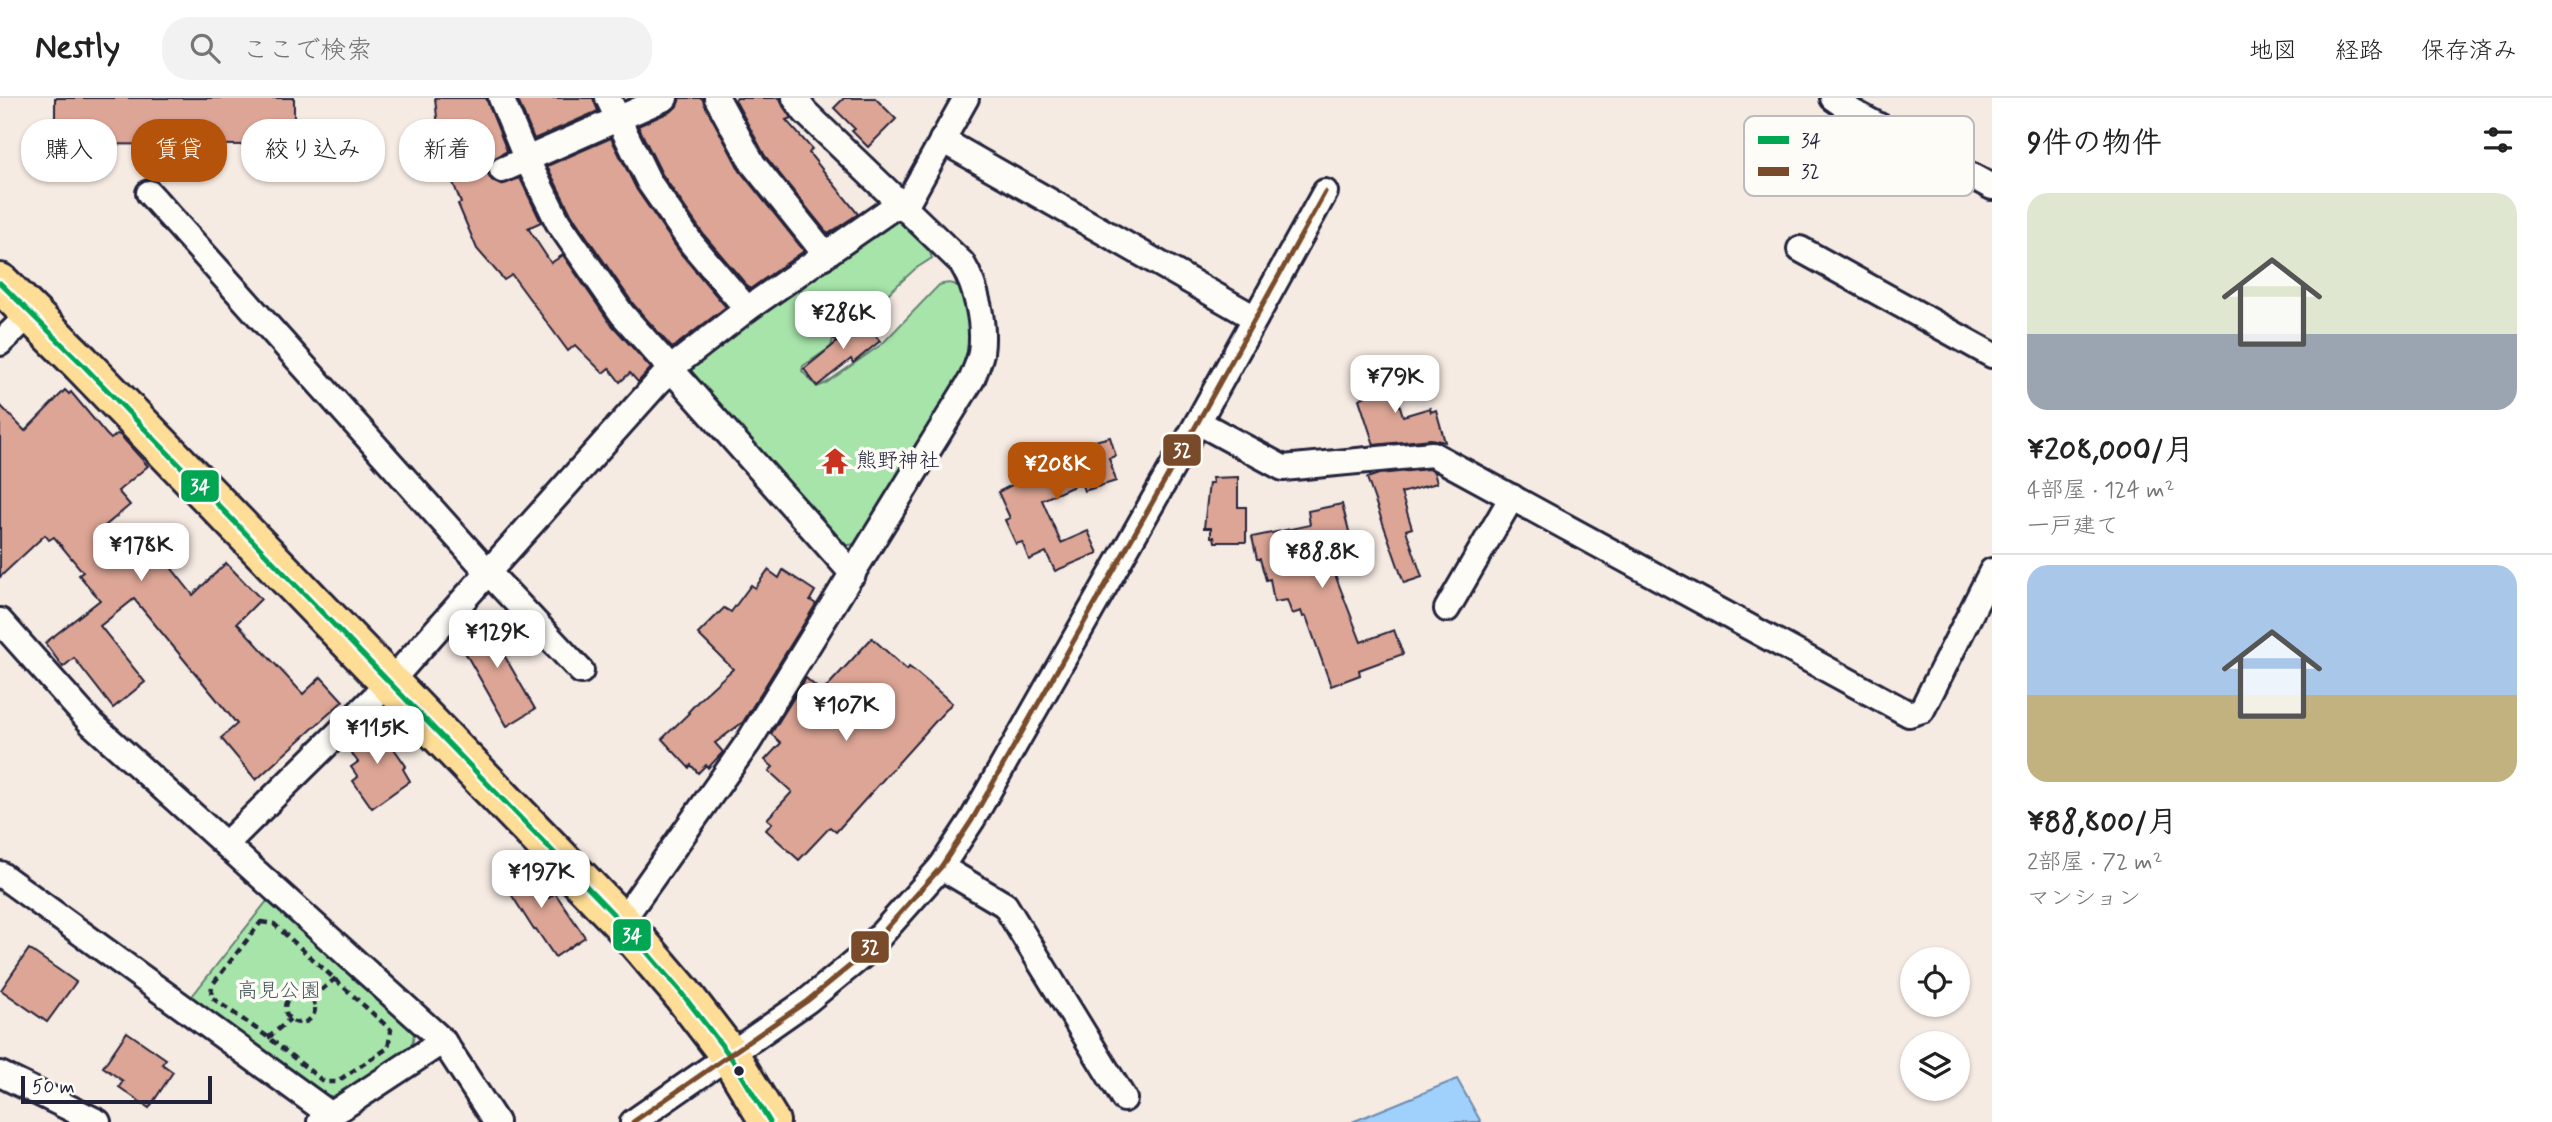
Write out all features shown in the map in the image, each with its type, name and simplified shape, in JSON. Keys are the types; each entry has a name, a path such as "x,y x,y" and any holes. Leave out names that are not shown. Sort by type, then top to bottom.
{"main road":[{"path":"0,283 621,922 680,991 730,1056 770,1122"}],"street":[{"path":"501,98 527,158 565,232 622,314 853,574"},
{"path":"502,170 612,108 665,98"},
{"path":"717,98 753,164 827,255"},
{"path":"621,922 749,741 972,379 981,354 978,302 972,280 962,264 805,112 795,98"},
{"path":"226,844 389,683 670,369 747,309 901,207 966,98"},
{"path":"1833,98 1860,116"},
{"path":"612,108 649,182 692,244 747,309"},
{"path":"942,140 1255,318"},
{"path":"1974,177 1992,187"},
{"path":"633,1122 807,1001 862,956 941,867 972,820 1325,192"},
{"path":"149,193 488,572 581,671"},
{"path":"1800,249 1992,355"},
{"path":"0,343 31,313"},
{"path":"1198,422 1283,467 1432,454 1909,714 1922,710 1992,571"},
{"path":"1447,608 1512,497"},
{"path":"0,621 91,723 443,1041 496,1122"},
{"path":"941,867 1005,905 1124,1099"},
{"path":"0,874 325,1119 443,1041"},
{"path":"0,1074 98,1122"}],"path":[{"path":"261,922 274,924 391,1030 388,1048 336,1082 324,1082 268,1037 211,997 212,985 261,922"},
{"path":"312,998 343,970"},
{"path":"306,994 312,998 315,1006 310,1020 299,1023 290,1019 285,1006 291,995 306,994"},
{"path":"264,1043 290,1019"}],"green space":[{"name":"熊野神社","path":"898,218 929,250 932,258 915,269 867,313 834,335 831,347 803,366 802,371 817,387 826,383 882,344 939,285 947,283 954,284 964,295 971,324 969,346 958,381 859,540 848,545 836,541 689,373 690,365 695,357"},
{"name":"高見公園","path":"267,901 414,1033 412,1048 338,1097 324,1095 189,1000"}],"water":[{"path":"1457,1079 1481,1122 1352,1122"}],"building":[{"path":"55,98 294,98 294,119 241,119 241,145 227,145 227,119 131,119 131,144 117,144 117,119 55,119"},
{"path":"435,98 486,98 494,119 437,119"},
{"path":"517,98 593,98 598,111 534,139"},
{"path":"680,98 702,98 740,171 804,251 750,289 704,235 662,174 638,126 672,111"},
{"path":"780,98 791,118 786,120 812,149 809,153 858,214 828,234 765,156 735,100"},
{"path":"844,98 875,98 896,119 868,147 834,108"},
{"path":"495,121 507,151 495,158"},
{"path":"611,138 637,190 681,254 726,307 672,348 634,305 571,214 547,166"},
{"path":"520,178 541,222 528,228 551,263 563,255 610,323 651,368 638,382 630,373 620,382 609,368 603,373 575,345 568,351 512,275 504,280 477,249 458,204 461,203 453,182 494,182 501,185"},
{"path":"861,317 880,341 853,363 851,359 817,386 804,369 837,342 834,338"},
{"path":"1389,371 1403,416 1430,408 1431,412 1436,410 1445,442 1431,439 1374,445 1359,399 1366,396 1361,380"},
{"path":"65,390 69,394 71,392 111,439 117,434 120,435 148,466 118,491 130,505 105,526 140,568 155,556 157,558 161,555 193,595 226,563 261,599 237,623 303,694 321,677 343,701 256,780 221,738 237,724 134,599 100,626 145,682 113,708 74,658 63,667 45,643 100,600 79,575 83,572 54,537 49,540 45,535 0,577 0,405 25,431"},
{"path":"1110,437 1116,456 1109,458 1116,481 1084,491 1081,483 1042,500 1061,543 1088,531 1098,553 1055,571 1046,552 1029,560 1022,542 1016,544 1005,520 1010,518 998,492 1064,459 1061,450"},
{"path":"1429,469 1434,472 1437,483 1401,493 1412,528 1406,530 1422,577 1404,583 1367,478 1379,474"},
{"path":"1238,477 1238,507 1246,507 1246,542 1215,542 1214,537 1211,537 1211,528 1204,528 1209,483 1213,483 1212,478"},
{"path":"1342,504 1358,566 1334,572 1361,642 1394,630 1403,654 1359,670 1360,675 1331,686 1306,616 1303,617 1301,611 1292,614 1287,600 1274,602 1270,579 1266,580 1260,559 1257,559 1252,537 1310,525 1308,511"},
{"path":"768,570 779,578 783,570 815,591 810,600 816,604 743,722 715,743 723,752 708,768 706,765 698,773 691,765 689,768 662,739 733,669 698,634 724,608 731,612 751,585 755,588"},
{"path":"493,621 495,624 499,622 514,648 504,655 535,709 507,726 458,640"},
{"path":"872,638 907,670 909,667 916,672 952,703 836,832 830,827 799,860 766,830 772,823 767,819 792,792 769,771 773,767 765,760 781,743 771,734 806,678 822,692"},
{"path":"376,723 406,766 403,769 410,781 372,808 353,781 358,777 351,767 358,762 346,746"},
{"path":"514,857 539,898 543,895 549,898 555,893 585,937 555,957 536,929 534,930 495,869"},
{"path":"29,949 76,982 47,1022 1,990"},
{"path":"127,1032 166,1059 162,1064 173,1072 149,1108 119,1087 123,1081 103,1067"}],"transit line":[{"name":"32","path":"633,1122 807,1001 862,956 941,867 972,820 1325,192"},
{"name":"34","path":"0,283 81,363 621,922 680,991 730,1056 770,1122"}],"place":[{"name":"熊野神社","path":"835,461"}]}
